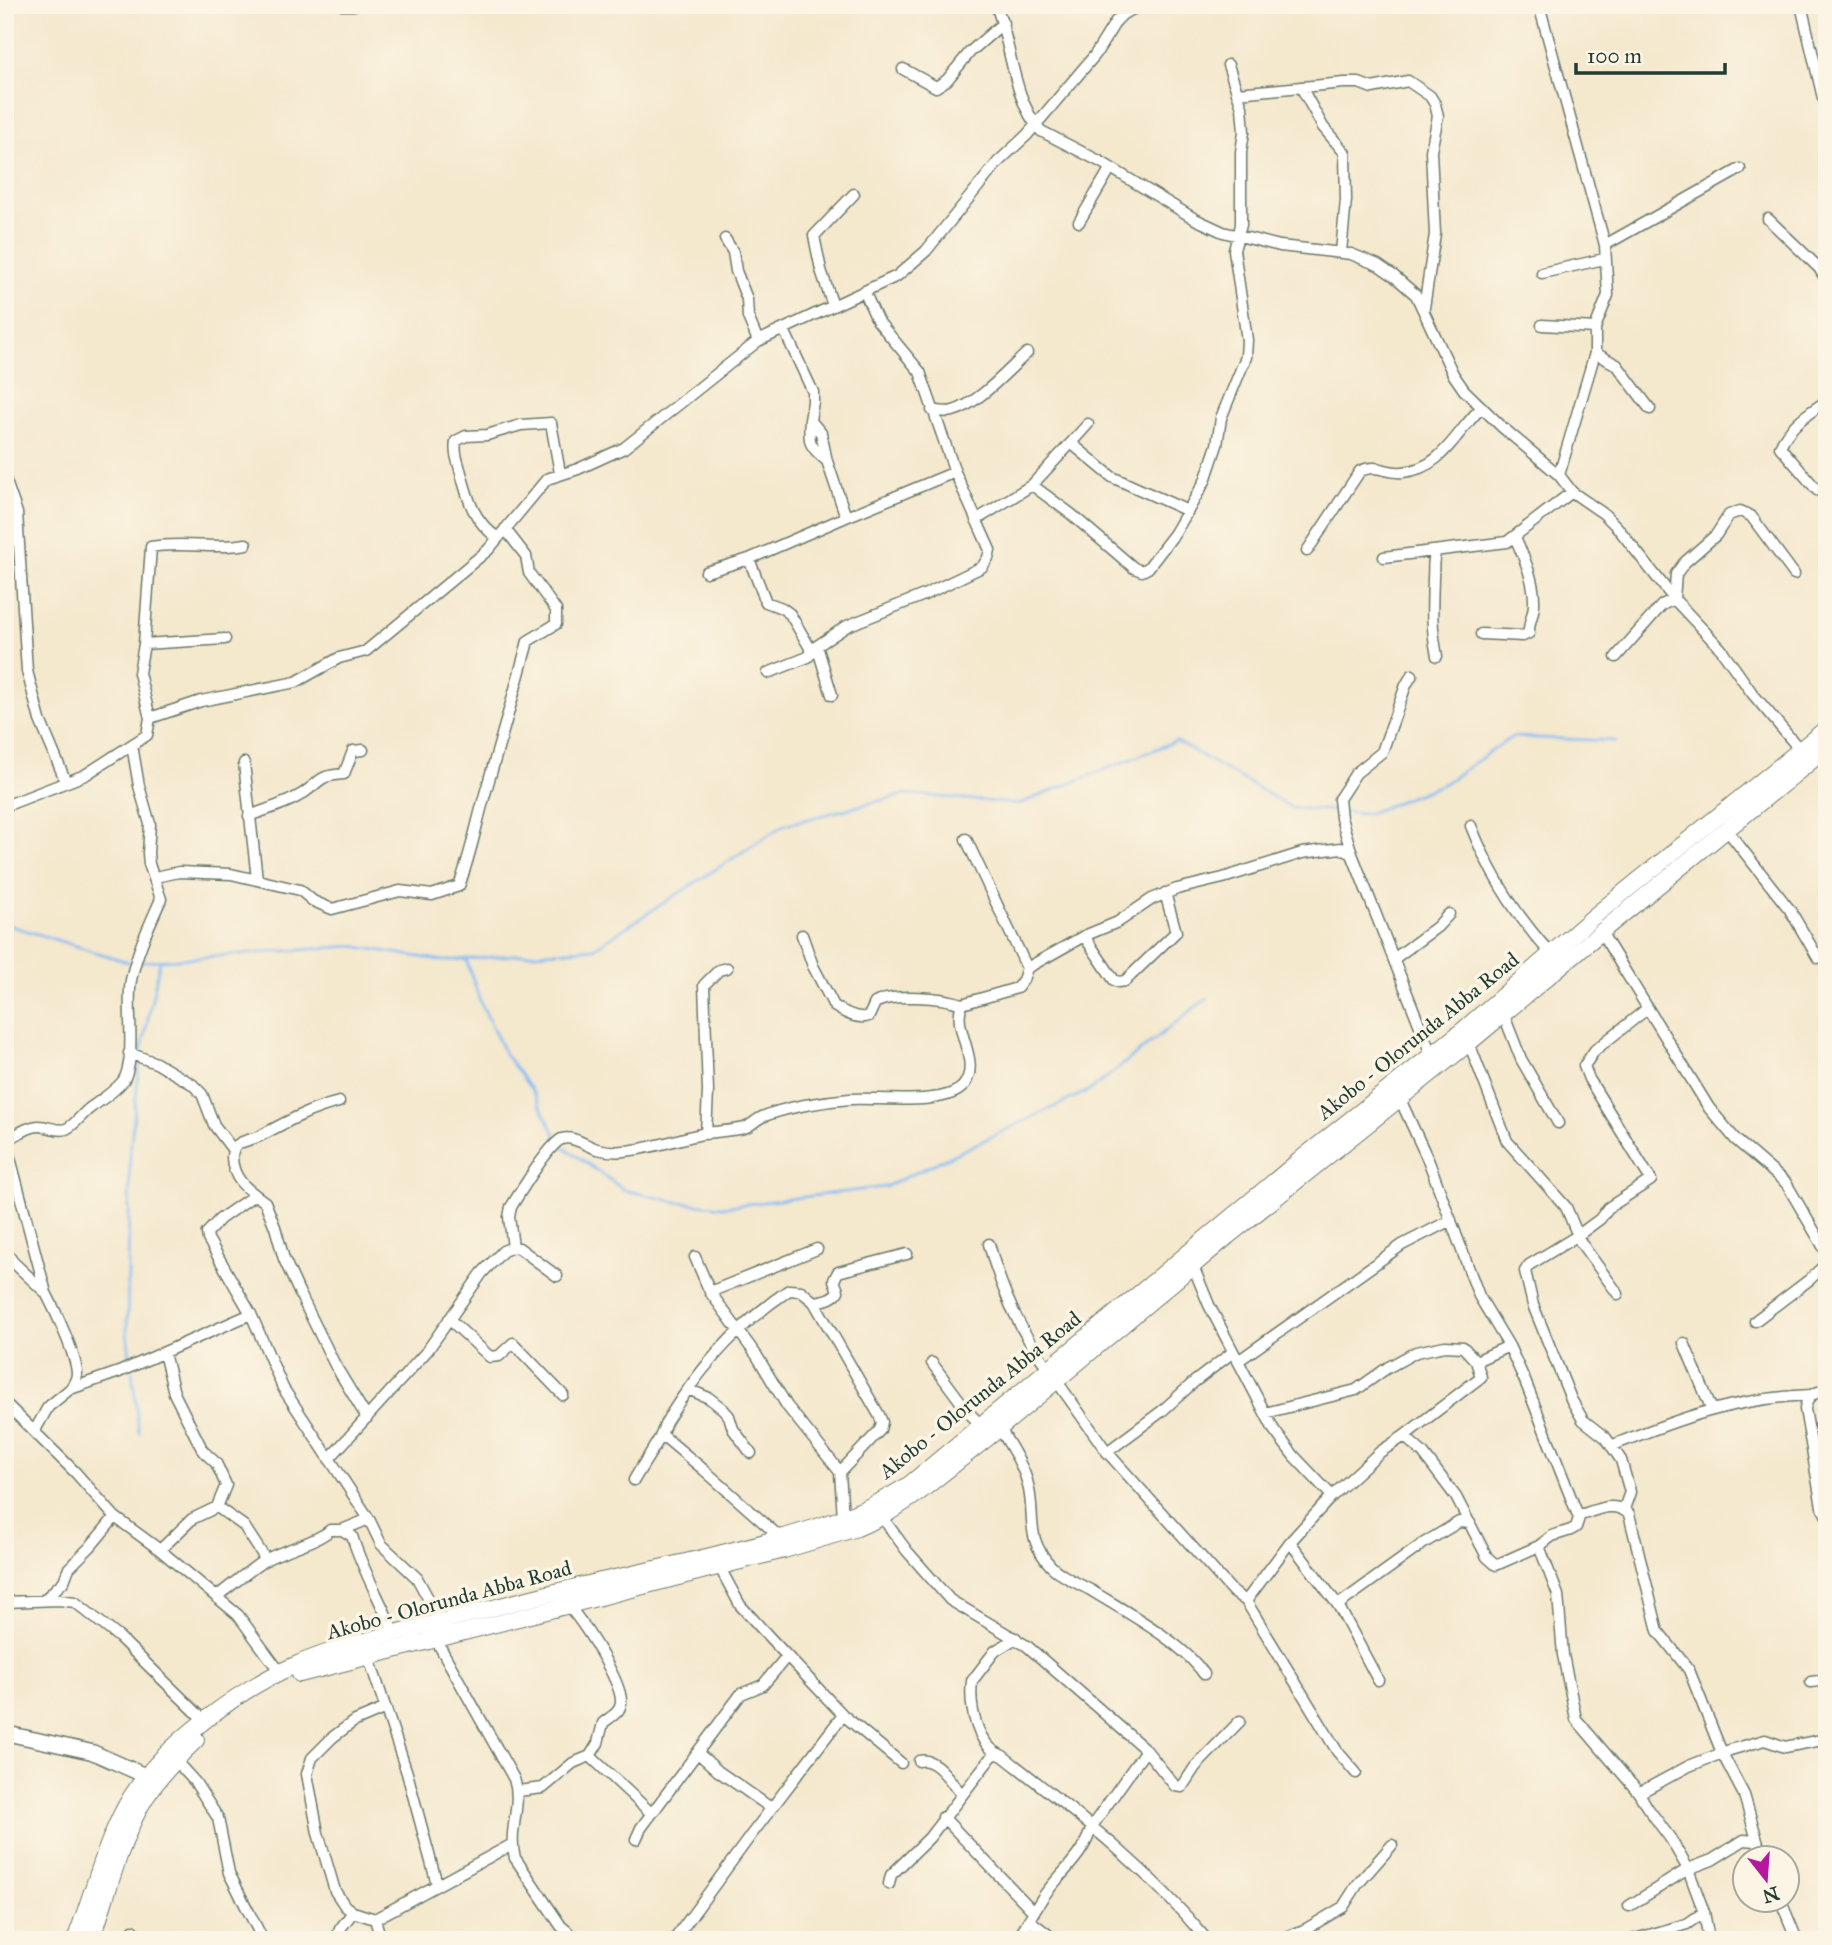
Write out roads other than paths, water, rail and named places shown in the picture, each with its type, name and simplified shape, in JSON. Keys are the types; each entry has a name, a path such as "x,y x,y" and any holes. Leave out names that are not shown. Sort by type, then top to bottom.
{"main road":[{"name":"Akobo - Olorunda Abba Road","path":"81,1939 141,1805 174,1760 214,1724 283,1681 368,1655 784,1550 848,1531 882,1517 917,1494 965,1446 980,1424 1052,1374 1193,1266 1469,1043 1601,932 1649,882 1827,728"},
{"name":"Akobo - Olorunda Abba Road","path":"81,1939 116,1829 130,1799 169,1750 205,1721 280,1672 320,1656 440,1622 781,1538 881,1503 965,1446 1000,1428 1052,1374 1550,954 1726,830 1823,756"}],"street":[{"path":"342,5 354,5"},
{"path":"996,5 1003,23 1015,79 1034,124 1041,131 1195,219 1239,236 1280,246 1341,252 1378,265 1416,295 1453,374 1464,390 1559,475 1572,492 1604,514 1674,599 1721,649 1752,693 1801,751"},
{"path":"150,718 201,701 296,681 339,658 366,651 476,561 547,479 578,469 624,448 758,341 897,276 926,251 998,162 1027,135 1095,55 1116,21 1123,14 1142,5"},
{"path":"1539,5 1605,245 1608,295 1595,328 1595,353 1559,475"},
{"path":"1801,5 1823,98 1827,104"},
{"path":"903,68 936,87 947,80 970,52 1003,23"},
{"path":"1032,485 1071,514 1134,568 1142,571 1148,568 1175,533 1212,463 1221,418 1246,357 1247,340 1234,250 1239,236 1244,132 1242,107 1228,65"},
{"path":"1237,93 1344,83 1359,83 1372,88 1408,81 1430,96 1437,116 1431,151 1435,234 1424,308"},
{"path":"1301,87 1323,127 1345,153 1346,200 1341,252"},
{"path":"1079,222 1110,169"},
{"path":"1605,245 1740,169"},
{"path":"833,306 821,270 814,236 854,194"},
{"path":"1768,219 1823,264 1827,281"},
{"path":"725,239 733,252 736,271 747,299 748,317 758,341"},
{"path":"1542,273 1604,259"},
{"path":"768,673 808,657 847,626 924,595 982,567 990,550 955,472 920,372 877,320 865,293"},
{"path":"1542,325 1595,328"},
{"path":"784,330 813,392 810,420 821,433 827,461 846,517"},
{"path":"932,410 952,412 962,407 1027,353"},
{"path":"1595,353 1617,365 1650,409"},
{"path":"1827,401 1792,428 1784,436 1780,447 1817,490 1827,494"},
{"path":"1307,551 1360,471 1371,466 1396,473 1410,471 1438,460 1465,424 1482,407"},
{"path":"155,877 179,872 230,874 300,890 313,901 332,909 400,891 432,895 459,886 471,853 486,789 528,641 556,624 556,610 529,573 526,556 502,534 485,530 469,504 454,452 456,441 467,436 487,435 521,425 551,423 560,473"},
{"path":"976,520 1032,485 1088,424"},
{"path":"1071,443 1112,477 1188,511"},
{"path":"706,572 749,559 955,472"},
{"path":"5,479 17,513 27,671 40,720 66,782"},
{"path":"1384,557 1496,544 1515,537 1572,492"},
{"path":"1674,599 1676,574 1684,563 1716,535 1729,515 1740,511 1751,516 1794,574"},
{"path":"1481,634 1523,636 1529,633 1534,607 1532,586 1528,566 1515,537"},
{"path":"5,806 85,775 147,735 150,718 139,673 144,644 151,547 232,547 246,544"},
{"path":"1436,551 1433,559 1431,609 1437,656"},
{"path":"749,559 766,602 790,614 815,649 832,695"},
{"path":"1616,657 1662,605 1674,599"},
{"path":"144,644 225,639"},
{"path":"1412,675 1382,752 1356,773 1339,799 1341,818 1352,853 1431,1054"},
{"path":"34,1432 47,1407 75,1383 77,1371 46,1293 5,1140 38,1126 68,1129 124,1079 129,1053 128,1002 132,978 149,920 161,899 148,853 150,824 139,786 132,745"},
{"path":"249,816 305,792 318,780 344,774 353,751 363,750"},
{"path":"244,763 257,879"},
{"path":"1471,825 1484,859 1530,931 1550,954"},
{"path":"1726,830 1790,910 1818,958"},
{"path":"966,839 1027,968"},
{"path":"802,935 813,967 838,1009 861,1018 869,1016 874,1003 884,999 925,998 962,1003 1017,988 1027,968 1084,936 1118,922 1152,899 1166,893 1302,853 1341,848 1352,853"},
{"path":"1084,936 1114,980 1125,981 1176,932 1166,893"},
{"path":"1395,958 1437,927 1449,914"},
{"path":"1601,932 1709,1108 1736,1140 1786,1183 1827,1253"},
{"path":"706,1134 708,1091 704,985 719,970 727,968"},
{"path":"513,1247 509,1217 511,1207 558,1141 570,1139 606,1151 649,1148 739,1129 763,1116 826,1103 865,1098 913,1099 958,1091 966,1082 970,1068 958,1014 962,1003"},
{"path":"1624,1509 1630,1492 1621,1460 1606,1437 1583,1420 1572,1399 1533,1306 1525,1271 1600,1219 1608,1208 1651,1180 1584,1066 1595,1050 1648,1008"},
{"path":"1503,1013 1521,1059 1558,1124"},
{"path":"1469,1043 1507,1142 1566,1208 1577,1236 1618,1294"},
{"path":"129,1053 156,1063 192,1084 202,1094 214,1125 233,1150 234,1172 253,1196 265,1202 284,1259 300,1294 335,1365 367,1418"},
{"path":"1399,1097 1429,1162 1479,1296 1509,1346 1525,1381 1578,1516 1576,1527 1552,1536 1539,1546 1496,1565 1487,1557 1464,1522 1463,1510 1456,1497 1423,1453 1404,1436"},
{"path":"233,1150 239,1143 258,1138 318,1107 340,1102"},
{"path":"253,1196 220,1219 207,1233 208,1239 251,1314 283,1388 369,1519 381,1544 417,1578 440,1622"},
{"path":"1107,1452 1162,1411 1194,1382 1402,1245 1451,1220"},
{"path":"989,1244 1003,1290 1018,1323 1052,1374 1107,1452 1233,1592 1246,1601 1337,1751 1356,1773"},
{"path":"329,1459 427,1351 482,1273 503,1251 519,1248 557,1276"},
{"path":"710,1292 817,1249"},
{"path":"5,1250 12,1262 46,1293"},
{"path":"814,1302 836,1295 838,1288 834,1280 838,1272 907,1254"},
{"path":"695,1257 710,1292 757,1356 787,1406 840,1472 843,1518"},
{"path":"1755,1321 1827,1263"},
{"path":"1193,1266 1235,1357 1274,1430 1294,1456 1332,1496"},
{"path":"634,1480 662,1435 667,1421 738,1330 789,1290 801,1292 814,1302 863,1385 881,1422 880,1430 840,1472"},
{"path":"70,1389 119,1372 251,1314"},
{"path":"449,1319 490,1357 499,1356 513,1343 562,1395"},
{"path":"1684,1343 1712,1410"},
{"path":"1246,1601 1290,1542 1332,1496 1380,1452 1481,1377 1476,1361 1463,1347 1445,1346 1416,1352 1356,1390 1265,1413"},
{"path":"1476,1361 1509,1346"},
{"path":"160,1550 192,1519 217,1507 226,1485 216,1463 203,1451 174,1393 164,1353"},
{"path":"932,1363 980,1424"},
{"path":"690,1390 709,1398 723,1409 729,1416 733,1429 751,1453"},
{"path":"1611,1446 1671,1422 1712,1410 1770,1397 1811,1395 1827,1390"},
{"path":"1811,1395 1806,1401 1805,1418 1822,1507 1827,1516"},
{"path":"5,1403 115,1517 239,1615 280,1672"},
{"path":"1000,1428 1024,1471 1033,1537 1051,1566 1063,1576 1142,1621 1195,1661 1204,1674"},
{"path":"662,1435 781,1538"},
{"path":"1578,1516 1612,1506 1624,1509 1629,1514 1658,1631 1689,1670 1722,1753 1744,1795 1756,1841 1744,1840 1712,1860 1688,1869 1629,1906"},
{"path":"217,1507 244,1526 266,1560"},
{"path":"44,1600 64,1581 69,1567 115,1517"},
{"path":"882,1517 907,1551 950,1600 1016,1639 1085,1695 1146,1750 1175,1786 1182,1787 1195,1767 1240,1721"},
{"path":"216,1597 266,1560 323,1537 330,1530 342,1530 369,1519"},
{"path":"1338,1605 1424,1543 1464,1522"},
{"path":"342,1530 352,1536 358,1556 383,1603 394,1634"},
{"path":"1290,1542 1338,1605 1378,1680"},
{"path":"1539,1546 1558,1595 1563,1655 1576,1719 1639,1793 1688,1869 1704,1912 1709,1940"},
{"path":"719,1566 740,1605 787,1656 843,1715 901,1763"},
{"path":"5,1602 75,1602 120,1638 205,1721"},
{"path":"567,1605 577,1615 607,1665 620,1696 618,1712 603,1723 598,1743 590,1756"},
{"path":"435,1638 514,1779 518,1791 512,1845 515,1858 561,1926 576,1940"},
{"path":"1016,1639 995,1651 972,1681 978,1730 996,1754 1003,1756 1092,1826 1152,1878 1207,1940"},
{"path":"368,1655 407,1773 437,1884"},
{"path":"636,1839 651,1813 741,1694 763,1685 787,1656"},
{"path":"1811,1682 1827,1680"},
{"path":"386,1708 353,1721 333,1737 312,1758 307,1774 318,1833 335,1891 345,1906 353,1912 375,1919 512,1845"},
{"path":"674,1940 843,1715"},
{"path":"5,1733 92,1752 146,1776"},
{"path":"1639,1793 1722,1753 1765,1740 1785,1746 1826,1742"},
{"path":"1018,1940 1044,1896 1078,1857 1089,1839 1092,1826 1146,1750"},
{"path":"698,1753 718,1771 772,1808"},
{"path":"889,1884 891,1875 929,1838 961,1793 996,1754"},
{"path":"518,1791 543,1788 573,1763 590,1756"},
{"path":"590,1756 651,1813"},
{"path":"919,1761 927,1759 933,1763 961,1793"},
{"path":"174,1760 195,1782 218,1818 229,1873 263,1940"},
{"path":"943,1817 1055,1940"},
{"path":"1280,1940 1306,1929 1343,1907 1357,1885 1392,1845"},
{"path":"336,1940 340,1929 353,1912"},
{"path":"1632,1940 1687,1924 1704,1912"},
{"path":"1786,1913 1797,1940"},
{"path":"375,1919 381,1940"},
{"path":"133,1930 144,1940"}],"waterway":[{"path":"1342,812 1367,814 1445,783 1512,737 1616,741"},
{"path":"138,962 352,946 444,961 594,948 784,825 906,794 1019,804 1176,741 1292,808 1336,811"},
{"path":"5,924 131,963"},
{"path":"466,959 480,1001 505,1054 531,1089 558,1139"},
{"path":"141,1053 160,960"},
{"path":"561,1145 624,1190 677,1202 723,1207 885,1187 1092,1089 1207,998"},
{"path":"131,1364 127,1332 130,1152 140,1060"},
{"path":"132,1371 139,1433"}]}
